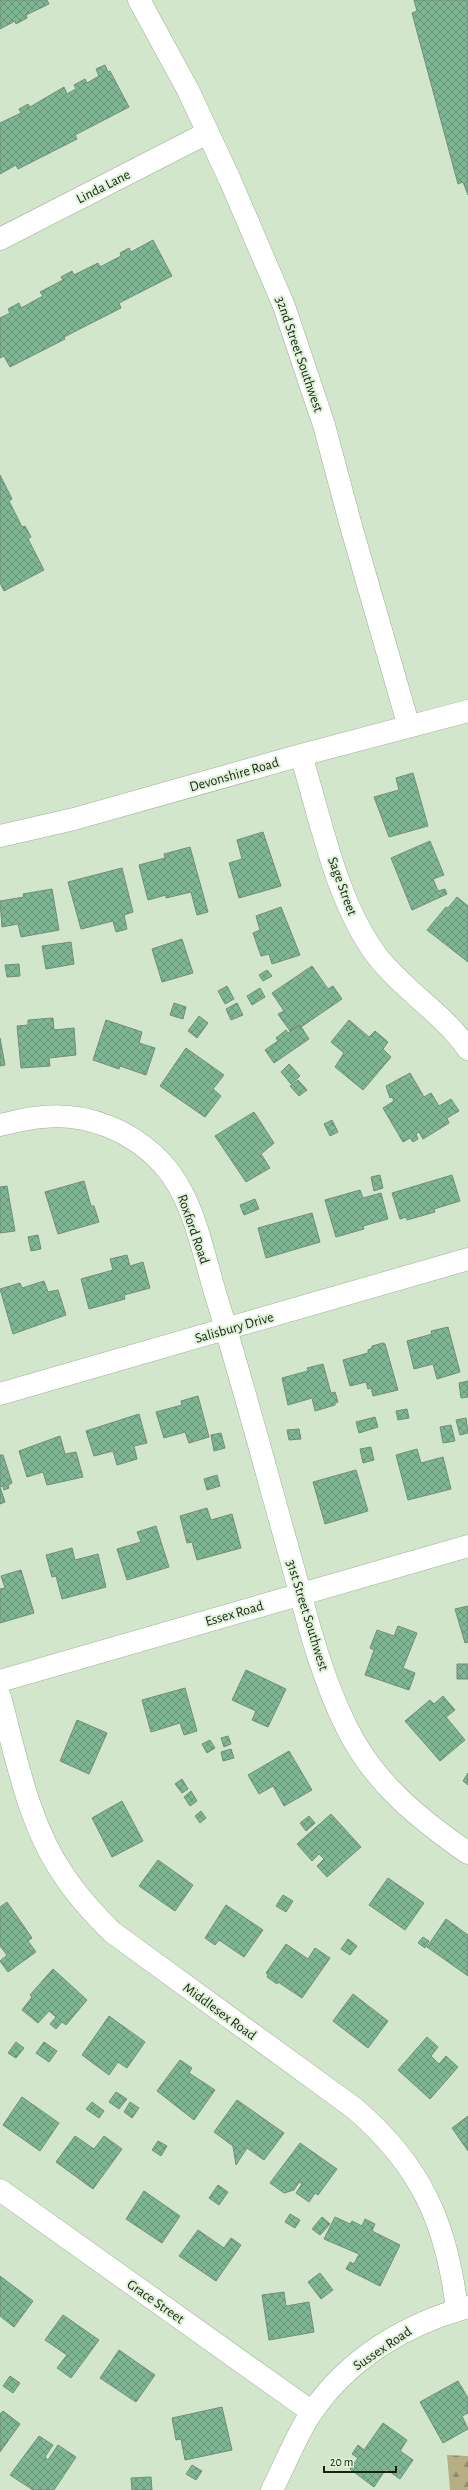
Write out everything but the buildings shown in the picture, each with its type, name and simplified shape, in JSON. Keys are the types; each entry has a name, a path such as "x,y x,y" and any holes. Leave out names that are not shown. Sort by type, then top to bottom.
{"street":[{"name":"32nd Street Southwest","path":"140,0 188,90 233,187 287,313 324,425 351,526 409,727"},
{"name":"Linda Lane","path":"0,239 207,133"},
{"name":"Devonshire Road","path":"0,836 74,819 301,755 468,711"},
{"name":"Sage Street","path":"301,755 345,899 359,929 378,956 400,981 440,1016 468,1049"},
{"name":"Roxford Road","path":"0,1125 43,1116 71,1117 99,1122 122,1132 146,1148 163,1165 178,1184 190,1211 226,1330"},
{"name":"Salisbury Drive","path":"0,1394 468,1259"},
{"name":"31st Street Southwest","path":"226,1330 300,1593 331,1693 348,1729 368,1764 394,1795 424,1822 468,1853"},
{"name":"Essex Road","path":"0,1681 300,1593 468,1546"},
{"name":"Middlesex Road","path":"0,1697 30,1803 43,1840 67,1880 85,1904 112,1932 348,2104 381,2131 406,2163 430,2204 442,2233 463,2309"},
{"name":"Grace Street","path":"0,2190 312,2412"},
{"name":"Sussex Road","path":"272,2490 312,2412 334,2384 354,2365 383,2344 415,2326 463,2309"}],"green space":[{"path":"447,2455 468,2456 468,2490 450,2490"}]}
